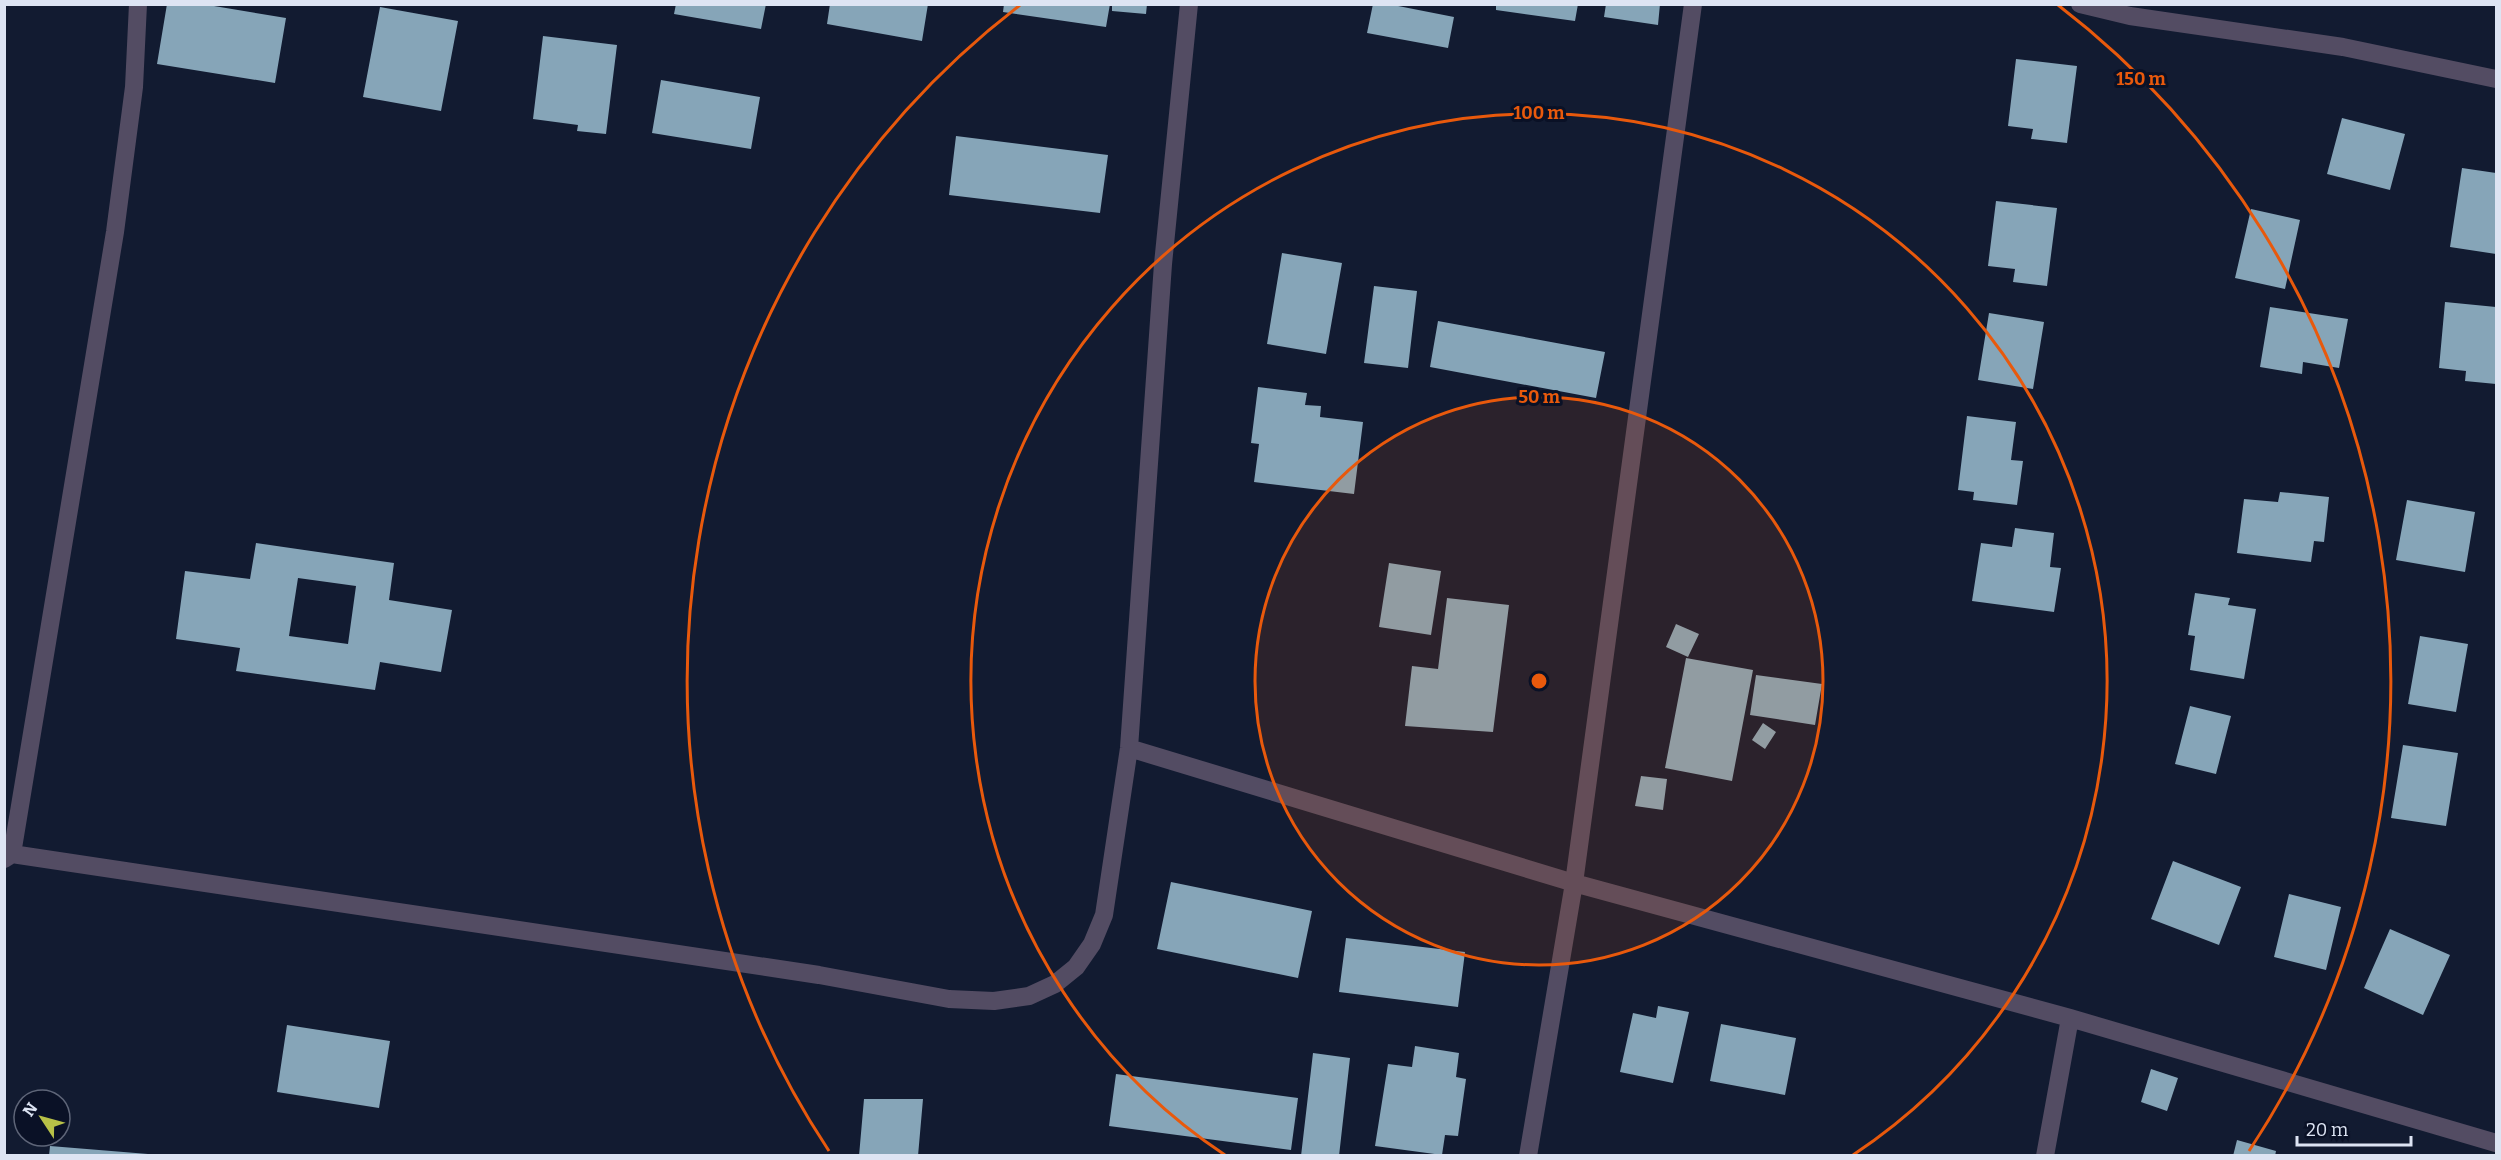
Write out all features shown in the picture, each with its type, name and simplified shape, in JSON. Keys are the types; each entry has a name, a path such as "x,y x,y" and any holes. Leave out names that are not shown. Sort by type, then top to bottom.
{"street":[{"path":"138,4 134,87 115,232 8,856 819,975 949,999 994,1001 1029,996 1055,984 1076,967 1092,944 1104,915 1130,748 1163,264 1189,4"},
{"path":"1528,1155 1574,883 1693,4"},
{"path":"2080,4 2130,16 2343,47 2496,79"},
{"path":"1130,748 1574,883 2070,1018 2496,1143"},
{"path":"2045,1155 2070,1018"}],"building":[{"path":"167,4 202,4 286,18 275,83 157,64"},
{"path":"676,4 766,4 761,29 674,14"},
{"path":"830,4 928,4 922,41 827,24"},
{"path":"1004,4 1110,4 1106,27 1003,12"},
{"path":"1112,4 1147,4 1146,14 1112,11"},
{"path":"1373,4 1388,4 1454,17 1448,48 1367,33"},
{"path":"1496,4 1578,4 1575,21 1496,10"},
{"path":"1606,4 1660,4 1658,25 1604,17"},
{"path":"380,7 458,21 441,111 363,97"},
{"path":"543,36 617,45 606,134 577,131 578,125 533,119"},
{"path":"2016,59 2077,66 2067,143 2031,139 2033,129 2008,126"},
{"path":"661,80 760,97 751,149 652,133"},
{"path":"2342,118 2405,134 2390,190 2327,174"},
{"path":"956,136 1108,155 1100,213 949,195"},
{"path":"2462,168 2496,173 2496,254 2450,247"},
{"path":"1996,201 2057,208 2047,286 2013,282 2015,269 1988,266"},
{"path":"2251,209 2300,220 2285,289 2235,278"},
{"path":"1282,253 1342,263 1326,354 1267,344"},
{"path":"1374,286 1417,291 1408,368 1364,363"},
{"path":"2445,302 2496,307 2496,384 2465,381 2466,371 2439,368"},
{"path":"2270,307 2348,319 2339,368 2303,362 2302,374 2260,367"},
{"path":"1989,313 2044,322 2033,389 1978,380"},
{"path":"1438,321 1605,352 1596,398 1430,367"},
{"path":"1258,387 1307,393 1305,405 1321,406 1320,417 1363,422 1354,494 1254,482 1259,444 1251,443"},
{"path":"1967,416 2016,422 2011,460 2023,461 2017,505 1973,500 1974,492 1958,490"},
{"path":"2280,492 2329,497 2324,542 2314,541 2311,562 2237,553 2244,499 2278,502"},
{"path":"2407,500 2475,512 2465,572 2396,560"},
{"path":"2015,528 2054,533 2050,567 2061,568 2054,612 1972,601 1981,543 2012,547"},
{"path":"256,543 394,563 389,600 452,610 441,672 380,662 375,690 236,671 240,648 176,639 185,571 250,579","holes":["298,578 356,586 348,644 289,636"]},
{"path":"1389,563 1441,571 1431,635 1379,627"},
{"path":"2195,593 2230,598 2228,605 2256,609 2244,679 2190,670 2195,636 2188,635"},
{"path":"1447,598 1509,605 1493,732 1405,726 1412,666 1438,669"},
{"path":"1676,624 1699,634 1688,657 1666,647"},
{"path":"2420,636 2468,644 2456,712 2408,704"},
{"path":"1686,658 1753,670 1732,781 1665,768"},
{"path":"1756,675 1822,684 1815,725 1750,715"},
{"path":"2190,706 2231,716 2216,774 2175,764"},
{"path":"1763,723 1776,732 1765,749 1752,740"},
{"path":"2403,745 2458,753 2446,826 2391,818"},
{"path":"1641,776 1667,779 1663,810 1635,806"},
{"path":"2173,861 2241,887 2219,945 2151,919"},
{"path":"1171,882 1312,911 1298,978 1157,949"},
{"path":"2289,894 2341,907 2326,970 2274,957"},
{"path":"2390,929 2450,955 2423,1015 2364,988"},
{"path":"1346,938 1465,952 1458,1007 1339,992"},
{"path":"1658,1006 1689,1012 1673,1083 1620,1072 1633,1013 1656,1018"},
{"path":"1721,1024 1796,1038 1785,1095 1710,1081"},
{"path":"287,1025 390,1041 379,1108 277,1092"},
{"path":"1415,1046 1459,1053 1456,1077 1466,1079 1458,1136 1445,1135 1442,1155 1375,1146 1388,1064 1412,1067"},
{"path":"1313,1053 1350,1058 1339,1156 1301,1156"},
{"path":"2151,1069 2178,1078 2167,1111 2141,1102"},
{"path":"1116,1074 1298,1098 1291,1150 1109,1126"},
{"path":"864,1099 923,1099 918,1156 859,1156"},
{"path":"2237,1140 2276,1151 2275,1156 2233,1156"},
{"path":"50,1148 148,1154 148,1156 49,1156"}]}
